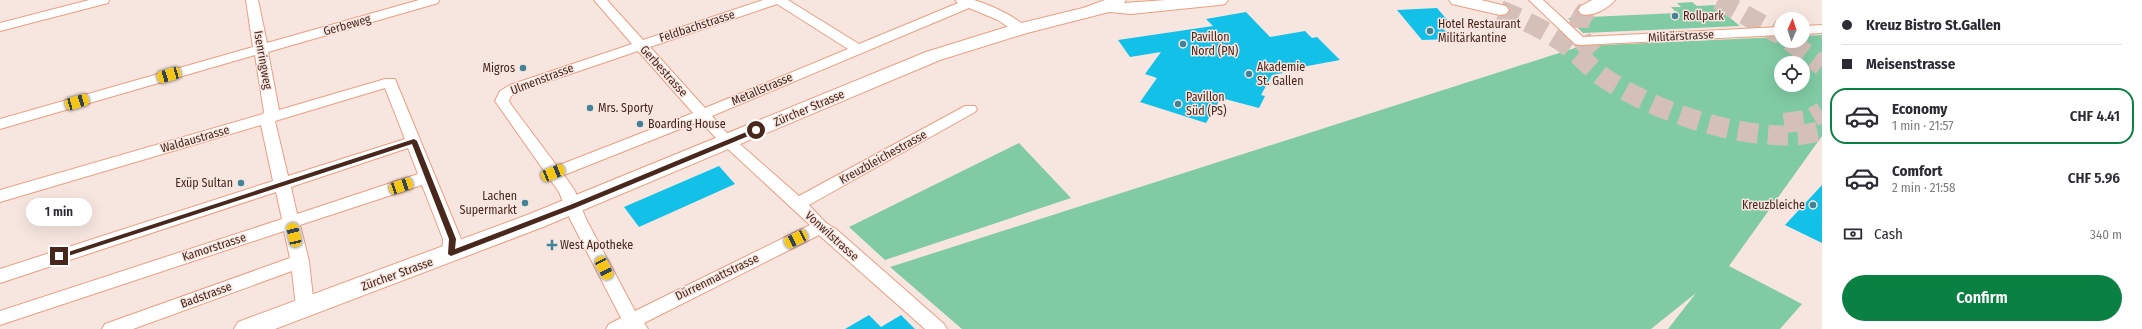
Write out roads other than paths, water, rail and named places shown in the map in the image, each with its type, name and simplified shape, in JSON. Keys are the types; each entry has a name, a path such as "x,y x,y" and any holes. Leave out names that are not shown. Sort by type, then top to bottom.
{"main road":[{"path":"1113,3 1131,9 1219,0"},
{"path":"1458,0 1500,10"},
{"path":"1587,10 1606,0"},
{"name":"Zürcher Strasse","path":"247,329 451,254 573,206 933,56 1020,29 1113,3"}],"street":[{"path":"0,27 103,0"},
{"name":"Isenringweg","path":"252,0 272,112 267,119"},
{"name":"Gerbeweg","path":"0,124 433,0"},
{"name":"Gerbestrasse","path":"600,0 702,115 728,142"},
{"path":"778,0 858,49"},
{"name":"Feldbachstrasse","path":"640,44 778,0"},
{"path":"966,2 1003,17 1020,29"},
{"name":"Metallstrasse","path":"553,173 702,115 966,2"},
{"name":"Militärstrasse","path":"1536,2 1580,41 1774,31"},
{"path":"1810,30 1822,29"},
{"name":"Ulmenstrasse","path":"628,327 567,191 502,101 505,94 515,88 640,44"},
{"name":"Waldaustrasse","path":"0,196 390,82 414,141"},
{"name":"Kreuzbleichestrasse","path":"797,204 970,109"},
{"path":"267,119 300,261 305,307"},
{"path":"0,276 414,141 452,239 451,254"},
{"name":"Vonwilstrasse","path":"728,142 816,221 820,227 830,233 937,329"},
{"name":"Kamorstrasse","path":"0,318 428,177"},
{"name":"Dürrenmattstrasse","path":"628,327 648,312 820,227"},
{"name":"Badstrasse","path":"112,329 300,261"}],"tunnel":[{"path":"1718,0 1774,31"},
{"path":"1500,10 1527,22 1561,41 1606,79 1626,91 1673,112 1698,121 1750,133 1804,135 1822,131"},
{"path":"1587,10 1579,24 1580,35 1597,57"},
{"path":"1799,48 1822,66"},
{"path":"1784,123 1808,120 1822,112"}],"place":[{"name":"Rollpark","path":"1675,16"},
{"name":"Hotel Restaurant Militärkantine","path":"1430,31"},
{"name":"Pavillon Nord (PN)","path":"1183,44"},
{"name":"Migros","path":"523,68"},
{"name":"Akademie St. Gallen","path":"1249,74"},
{"name":"Pavillon Süd (PS)","path":"1178,104"},
{"name":"Mrs. Sporty","path":"590,108"},
{"name":"Boarding House","path":"640,124"},
{"name":"Exüp Sultan","path":"241,183"},
{"name":"Lachen Supermarkt","path":"525,203"},
{"name":"Kreuzbleiche","path":"1813,205"},
{"name":"West Apotheke","path":"552,245"}]}
